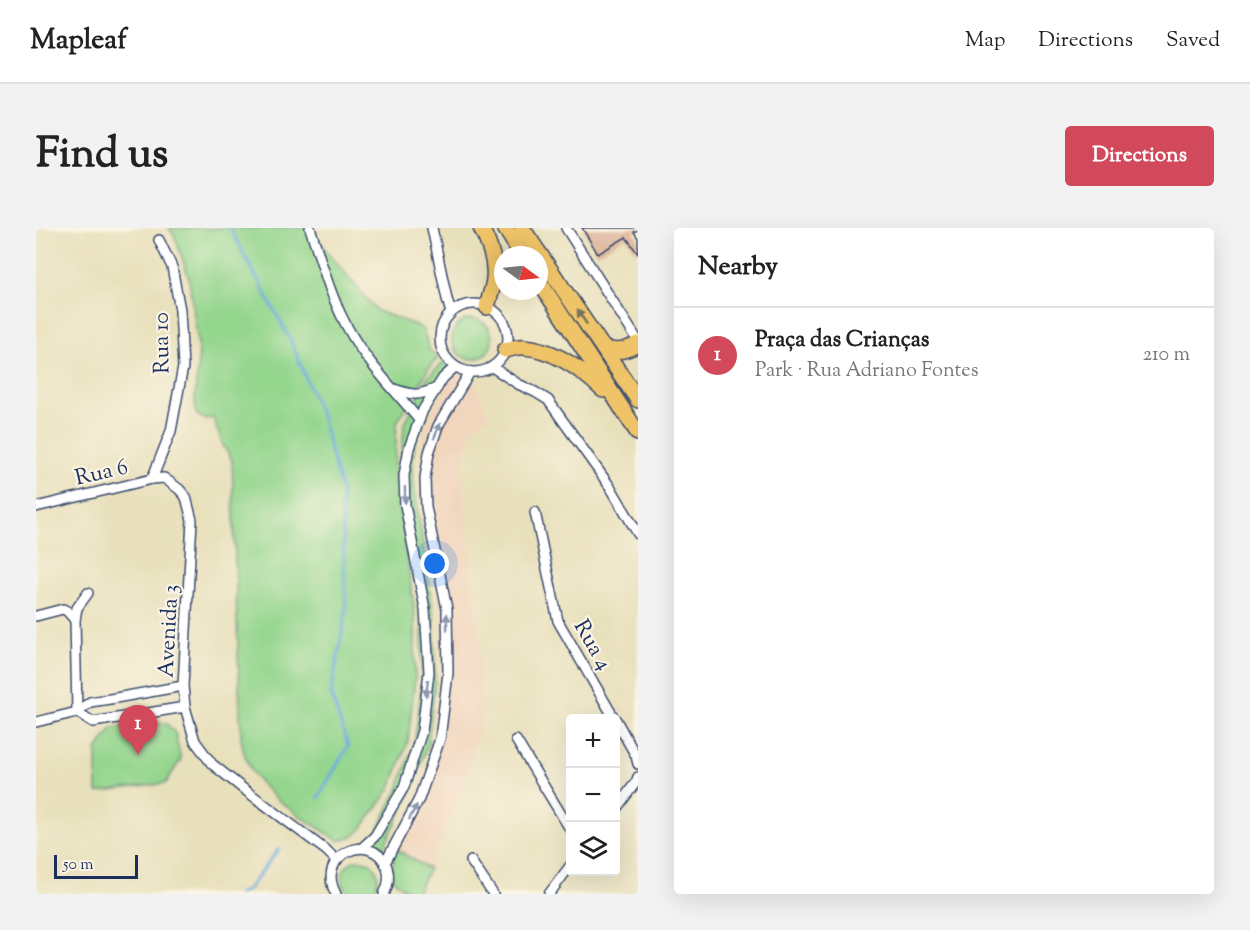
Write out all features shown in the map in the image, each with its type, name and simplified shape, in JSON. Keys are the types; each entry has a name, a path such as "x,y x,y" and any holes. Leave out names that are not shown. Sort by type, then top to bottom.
{"highway":[{"path":"481,228 491,250 494,268 494,280 487,307"},
{"path":"505,228 516,246"},
{"path":"522,228 638,396"},
{"path":"548,295 638,433"},
{"path":"603,348 618,352 638,343"},
{"path":"505,350 522,346 546,352 563,360 588,376 625,412"}],"street":[{"path":"310,228 333,298 350,333 370,362 419,420"},
{"path":"432,228 451,313"},
{"path":"566,228 638,343"},
{"name":"Rua 10","path":"152,479 171,431 183,367 180,310 172,267 159,240"},
{"path":"481,305 487,307 503,320 506,330 505,350 500,360 485,370 471,372 455,367 448,361 440,343 440,333 444,322 451,313 461,307 481,305"},
{"path":"362,848 375,836 404,787 422,731 429,672 425,609 405,505 404,475 409,448 423,410 443,378 455,367"},
{"path":"492,367 548,400 611,488 638,534"},
{"path":"385,863 419,799 440,739 448,674 447,609 426,507 425,478 429,453 438,426 471,372"},
{"path":"394,389 416,395 437,388"},
{"name":"Rua 6","path":"36,507 152,479 164,478 174,484"},
{"name":"Avenida 3","path":"174,484 186,496 192,520 183,686 185,707 195,741 212,764 336,860"},
{"name":"Rua 4","path":"535,512 558,621 612,714"},
{"path":"77,712 75,620 77,608 88,593"},
{"path":"36,616 63,609 75,620"},
{"path":"36,722 77,712 90,702 183,686"},
{"path":"110,699 113,710 112,718"},
{"path":"77,712 93,722 185,707"},
{"name":"Rua 4","path":"620,728 638,764"},
{"path":"516,740 566,822"},
{"path":"620,803 638,777"},
{"path":"336,894 330,878 336,860 343,853 362,848 371,850 385,863 389,880 387,892"},
{"path":"471,861 493,894"},
{"path":"549,894 566,871"}],"shaded area":[{"path":"462,367 470,369 489,416 472,429 462,467 480,634 481,727 459,797 429,869 393,847 417,797 435,743 443,685 441,612 420,472 424,429 446,383"}],"green space":[{"path":"169,228 310,228 377,311 418,326 423,330 430,351 439,357 430,366 397,422 395,475 415,614 415,678 408,741 391,788 361,830 339,841 269,792 249,765 243,749 232,460 223,445 213,418 204,419 196,414 195,396 199,352 189,278 174,235"},
{"path":"472,319 480,320 486,325 491,331 491,347 486,353 480,358 472,359 464,358 458,353 453,347 452,339 453,331 458,325 464,320"},
{"path":"445,361 454,365 416,427 412,473 434,616 435,680 428,744 409,796 383,849 371,845 398,789 415,741 422,679 422,612 400,470 404,425 427,378"},
{"path":"166,723 175,733 181,759 166,783 97,793 97,750 112,728"},
{"path":"393,847 429,869 416,894 410,894 390,877 394,861 389,853"},
{"path":"360,860 373,865 378,878 373,891 360,896 347,891 342,878 347,865"}],"building":[{"path":"582,228 638,228 634,232 638,238 638,254 626,237 598,254"}],"waterway":[{"path":"230,228 291,341 321,416 341,490 346,611 331,695 348,746 318,798"},
{"path":"238,894 247,890 279,849"}],"place":[{"name":"Praça das Crianças","path":"138,755"}]}
